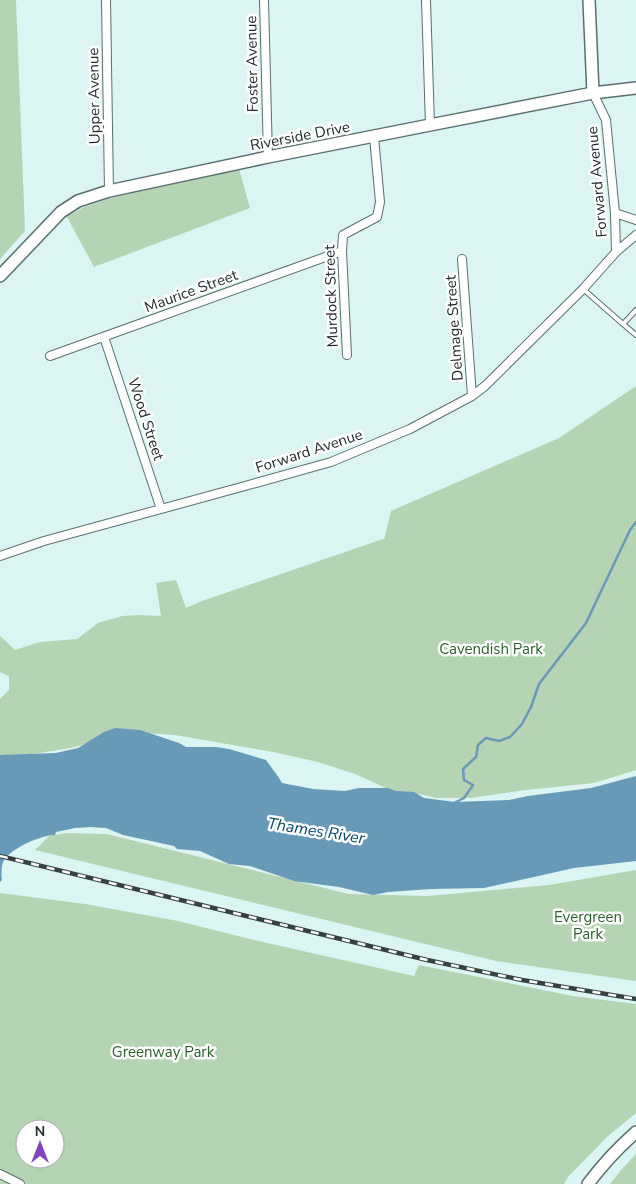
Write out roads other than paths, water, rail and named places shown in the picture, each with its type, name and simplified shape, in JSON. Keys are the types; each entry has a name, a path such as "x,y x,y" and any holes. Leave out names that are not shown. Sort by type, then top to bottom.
{"main road":[{"path":"589,0 594,93"},
{"name":"Riverside Drive","path":"0,276 61,212 78,201 109,191 430,124 594,93 636,88"},
{"path":"588,1184 603,1164 636,1132"}],"street":[{"name":"Upper Avenue","path":"106,0 109,191"},
{"name":"Foster Avenue","path":"264,0 268,157"},
{"path":"426,0 430,124"},
{"name":"Forward Avenue","path":"0,556 44,541 331,462 410,429 472,396 485,386 583,289 616,252 615,213 606,120 594,93"},
{"name":"Murdock Street","path":"347,355 342,251 343,236 376,217 380,202 374,137"},
{"path":"615,213 636,220"},
{"path":"616,252 636,235"},
{"name":"Maurice Street","path":"50,356 342,251"},
{"name":"Delmage Street","path":"462,259 472,396"},
{"name":"Wood Street","path":"104,337 161,509"},
{"path":"0,1174 20,1184"}],"lane":[{"path":"583,289 636,335"},
{"path":"623,324 636,310"}],"water":[{"name":"Thames River","path":"115,728 140,730 186,747 229,749 266,760 282,783 313,789 345,791 359,788 388,788 396,791 414,792 424,798 455,802 509,800 591,788 636,776 636,861 574,868 484,888 431,889 373,895 339,887 294,881 250,866 229,864 200,851 177,849 174,846 123,835 106,828 91,827 56,832 55,835 42,837 13,851 4,860 2,880 0,882 0,755 56,753 78,748 104,732"}],"waterway":[{"path":"454,803 464,798 473,785 464,780 463,769 476,757 478,745 486,738 499,741 510,737 522,724 531,707 539,684 586,623 630,530 636,522"}],"railway":[{"path":"0,856 427,960 522,980 636,999"}],"park label":[{"name":"Cavendish Park","path":"491,649"},
{"name":"Evergreen Park","path":"588,926"},
{"name":"Greenway Park","path":"163,1052"}]}
